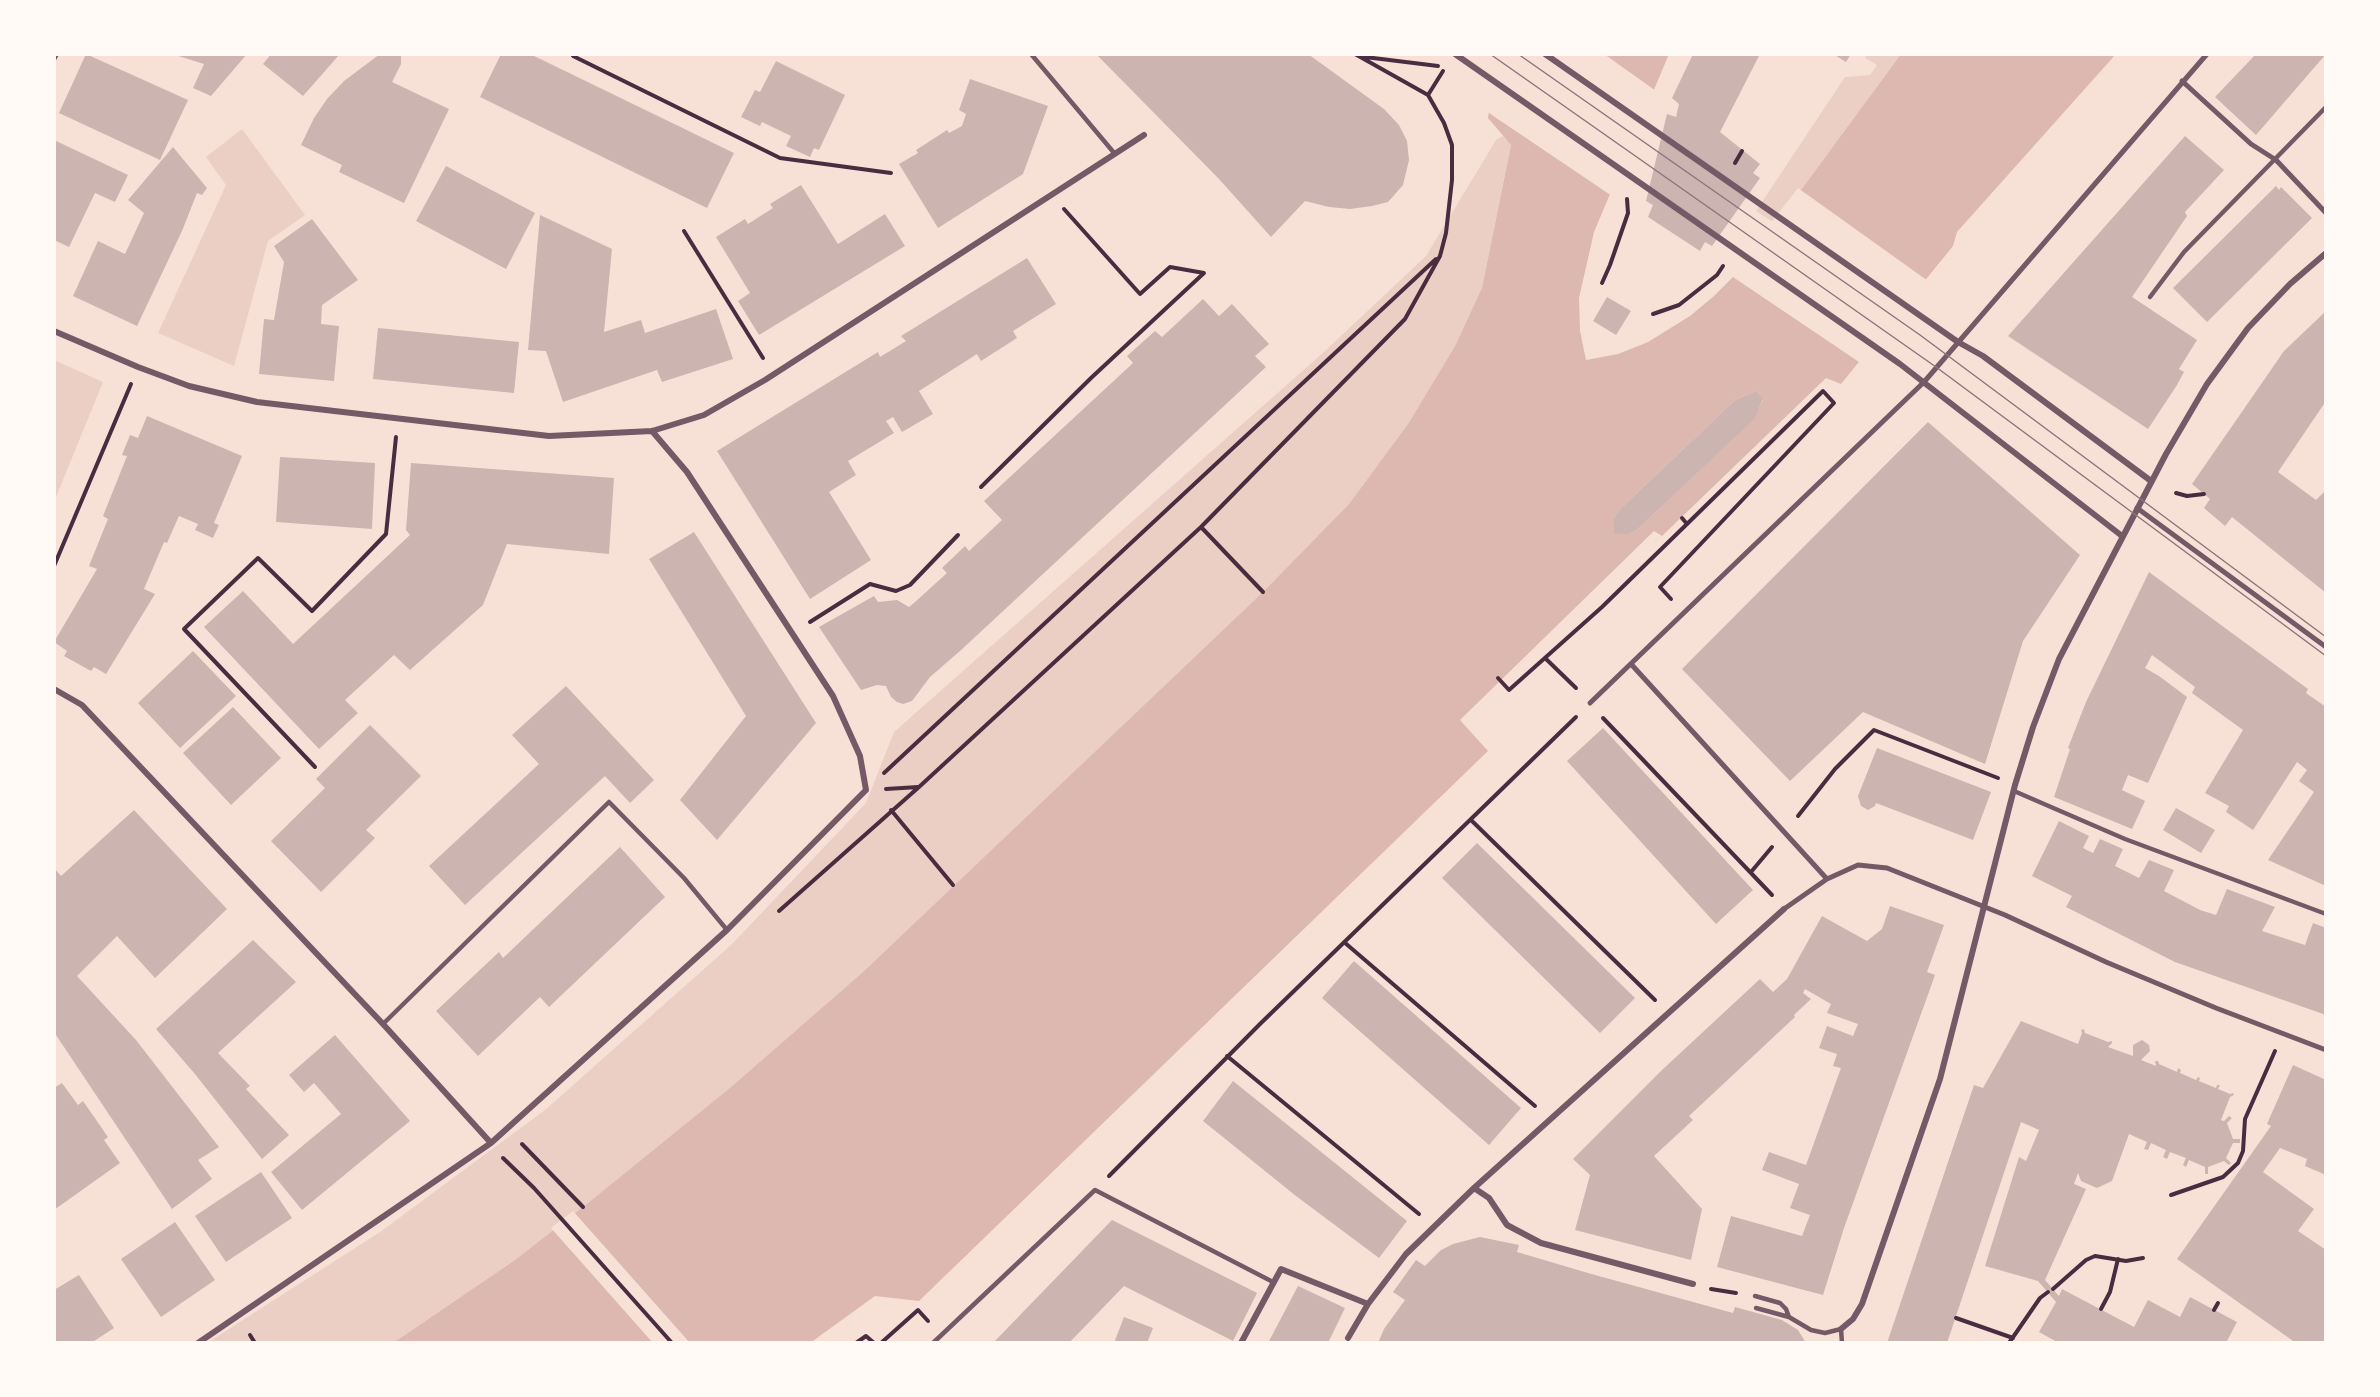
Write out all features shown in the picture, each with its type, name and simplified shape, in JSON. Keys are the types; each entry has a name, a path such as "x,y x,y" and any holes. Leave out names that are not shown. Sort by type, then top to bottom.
{"street":[{"path":"1455,54 1900,364 2122,536"},
{"path":"1545,54 1958,342 1983,356 2151,481"},
{"path":"1590,704 1924,382 2206,54"},
{"path":"2182,81 2251,144 2276,160 2326,213"},
{"path":"54,331 189,386 257,402 549,436 652,431 704,415 773,374 1144,135"},
{"path":"1841,1329 1853,1319 1862,1304 1940,1079 2014,788 2050,678 2151,481 2207,384 2242,335 2283,291 2326,253"},
{"path":"198,1343 490,1143 727,930 866,790 860,756 844,717 687,472 652,431"},
{"path":"2137,508 2326,647"},
{"path":"1631,664 1827,879"},
{"path":"54,689 82,705 383,1024 490,1143"},
{"path":"1347,1341 1368,1304 1406,1254 1474,1188 1784,909 1827,879 1858,865 1887,868 1984,907 2106,962 2326,1050"},
{"path":"1474,1188 1489,1198 1507,1225 1541,1243 1693,1284"},
{"path":"1241,1343 1281,1269 1368,1304"}],"lane":[{"path":"1032,54 1115,154"},
{"path":"2150,297 2184,252 2326,107"},
{"path":"2014,788 2125,839 2326,914"},
{"path":"383,1024 609,802 684,878 727,930"},
{"path":"933,1343 1095,1190 1273,1282"},
{"path":"1755,1296 1780,1303 1786,1309 1789,1317"},
{"path":"1756,1308 1789,1317 1817,1332 1833,1332 1841,1329 1842,1343"}],"path":[{"path":"1355,54 1446,67 1428,95"},
{"path":"866,790 919,787 1201,527 1405,319 1440,256 1446,233 1452,180 1452,145 1444,123 1428,95 1363,55"},
{"path":"573,56 780,158 891,173"},
{"path":"981,487 1091,378 1204,273 1170,267 1140,294 1052,195"},
{"path":"1602,284 1628,213"},
{"path":"684,231 773,374"},
{"path":"866,790 1440,256"},
{"path":"1653,314 1679,304 1717,275"},
{"path":"54,566 138,367"},
{"path":"1498,678 1509,690 1602,607 1823,391 1834,403 1660,588 1685,612"},
{"path":"315,767 184,629 258,558 312,611 386,534 397,419"},
{"path":"2176,492 2187,496 2204,494"},
{"path":"1682,518 1687,524"},
{"path":"1201,527 1263,592"},
{"path":"792,634 870,584 896,591 910,585 958,535"},
{"path":"1545,658 1580,693"},
{"path":"1095,1190 1227,1056 1590,704 1752,872 1784,909"},
{"path":"1752,872 1835,769 1874,730 2014,788"},
{"path":"891,810 953,885"},
{"path":"1471,820 1668,1013"},
{"path":"1344,942 1550,1120"},
{"path":"2171,1195 2223,1177 2238,1162 2243,1151 2245,1119 2283,1034"},
{"path":"1227,1056 1434,1227"},
{"path":"490,1143 534,1188 672,1343"},
{"path":"522,1144 583,1207"},
{"path":"2053,1289 2086,1260 2095,1256 2133,1261 2143,1258"},
{"path":"2101,1309 2110,1292 2118,1260"},
{"path":"1693,1284 1755,1296"},
{"path":"2009,1343 2040,1298 2048,1292"},
{"path":"2214,1310 2218,1303"},
{"path":"881,1343 918,1310"},
{"path":"1956,1318 2013,1338"},
{"path":"250,1335 255,1343"},
{"path":"856,1343 866,1335 874,1343"}],"shaded area":[{"path":"1497,54 1669,54 1594,232 1579,298 1580,331 1586,360 1618,354 1648,342 1690,316 1714,296 1740,270 1776,224 1901,54 2116,54 1957,232 1953,246 1841,384 1826,378 1662,536 1654,531 1460,720 1488,751 919,1301 875,1296 810,1343 393,1343 515,1260 583,1207 731,1087 863,972 1263,592 1349,504 1408,424 1455,346 1482,288 1511,145 1488,118","holes":["1756,391 1763,400 1753,419 1638,529 1629,534 1614,534 1614,518 1619,510 1735,400"]},
{"path":"1867,54 1901,54 1776,224 1756,211 1845,77 1870,75 1877,65 1865,58"},
{"path":"242,129 305,215 268,241 234,366 158,333 226,185 206,157"},
{"path":"1503,136 1511,144 1482,288 1455,346 1408,424 1349,504 1263,592 863,972 731,1087 583,1207 515,1260 393,1343 207,1343 380,1232 545,1110 731,945 866,803 894,732 1325,351 1426,256 1496,140"},
{"path":"54,360 103,382 54,502"}],"pier":[{"path":"1494,54 1604,54 1656,91 1612,196 1486,111"},
{"path":"1798,188 1928,281 1862,364 1730,275"},
{"path":"573,1211 690,1343 653,1343 551,1228"}],"building":[{"path":"86,54 188,100 160,160 59,113"},
{"path":"172,54 247,54 211,96 193,88 204,64"},
{"path":"271,54 340,54 303,96 263,64"},
{"path":"380,54 401,54 401,64 392,82 449,109 404,203 339,172 342,165 301,145 314,118 327,99 344,81"},
{"path":"501,54 530,54 734,153 707,208 480,97"},
{"path":"1096,54 1308,54 1384,109 1399,125 1407,141 1409,160 1403,185 1388,202 1372,206 1350,209 1305,201 1271,237 1219,179"},
{"path":"1693,54 1760,54 1720,132 1760,164 1753,173 1760,178 1712,246 1705,242 1700,251 1648,217 1653,205 1646,201 1667,114 1676,117 1679,104 1672,98"},
{"path":"1833,54 1851,54 1846,62"},
{"path":"2256,54 2326,54 2256,135 2215,97"},
{"path":"776,61 845,95 819,150 814,148 810,157 786,146 791,136 762,122 760,126 741,117 755,90 760,92"},
{"path":"970,79 1048,106 1023,174 938,228 899,164 918,153 916,150 947,130 949,133 962,126 966,114 959,110"},
{"path":"2185,136 2224,170 2185,212 2187,216 2132,297 2197,340 2179,369 2184,372 2177,385 2148,429 2008,336"},
{"path":"54,140 128,175 115,202 95,193 69,247 54,240"},
{"path":"173,147 207,188 202,195 197,193 182,231 137,326 73,296 98,241 125,254 144,213 128,200"},
{"path":"446,166 535,213 506,269 416,221"},
{"path":"801,185 838,244 885,214 905,246 759,335 738,301 750,293 716,237 745,219 748,224 773,208 770,204"},
{"path":"2276,186 2279,190 2281,187 2312,218 2207,322 2173,288"},
{"path":"540,215 612,249 604,332 641,320 645,333 716,309 733,359 662,382 657,370 563,402 546,351 528,350"},
{"path":"312,219 358,280 322,305 321,324 339,326 334,381 259,374 264,319 274,320 284,262 274,246"},
{"path":"1027,258 1056,304 1013,331 1017,338 981,361 977,354 919,391 933,414 902,432 893,417 886,421 894,433 848,461 856,475 829,492 871,560 810,599 717,451 878,352 880,357 906,341 901,336"},
{"path":"1607,297 1631,311 1616,335 1593,321"},
{"path":"1203,299 1219,316 1232,304 1269,344 1255,356 1266,367 930,677 912,701 903,704 897,702 891,697 886,686 877,685 861,690 819,627 874,596 878,602 897,600 909,607 915,602 947,573 942,568 965,546 969,551 1002,520 984,501 1133,363 1127,356 1155,331 1162,337"},
{"path":"2326,311 2326,401 2278,472 2316,500 2326,490 2326,593 2232,517 2225,526 2204,508 2210,499 2192,484 2284,351"},
{"path":"378,328 519,342 514,393 373,379"},
{"path":"1756,391 1763,399 1754,419 1638,529 1629,534 1614,534 1614,518 1619,510 1735,400"},
{"path":"147,416 242,456 214,523 219,525 213,538 195,530 198,524 179,516 167,543 164,542 144,589 155,594 106,674 94,667 91,671 64,656 67,651 54,642 97,569 89,566 108,519 103,516 127,456 122,455 130,435 138,438"},
{"path":"1928,422 2080,555 2023,641 1985,764 1863,712 1790,781 1682,669"},
{"path":"280,457 375,463 372,529 276,522"},
{"path":"411,463 614,478 609,554 507,544 483,605 410,670 394,655 345,700 358,713 319,749 204,627 243,591 293,644 410,535 406,530"},
{"path":"694,532 816,723 717,840 680,800 746,716 649,559"},
{"path":"2149,572 2308,689 2306,693 2326,707 2326,886 2268,860 2314,792 2299,781 2307,770 2297,762 2253,830 2226,812 2229,806 2205,793 2243,730 2192,693 2195,687 2152,655 2145,668 2187,697 2148,783 2128,775 2122,790 2145,801 2132,829 2054,797 2070,749 2068,748 2086,702"},
{"path":"193,651 236,696 180,748 138,703"},
{"path":"566,686 654,780 630,803 605,776 465,905 429,866 539,764 512,735"},
{"path":"233,707 281,758 231,805 183,753"},
{"path":"370,725 421,776 366,830 375,838 321,892 271,841 325,788 316,779"},
{"path":"1603,728 1753,890 1716,924 1567,761"},
{"path":"1877,748 1991,792 1973,840 1876,803 1868,810 1861,806 1858,796"},
{"path":"2176,808 2215,830 2201,853 2163,830"},
{"path":"134,810 227,909 155,978 117,936 77,976 136,1040 219,1147 198,1160 212,1179 172,1209 54,1032 54,868 61,876"},
{"path":"2059,821 2089,836 2083,848 2093,853 2100,839 2123,849 2115,866 2139,878 2149,860 2174,870 2164,891 2200,910 2216,915 2227,889 2275,907 2262,931 2305,945 2313,923 2326,928 2326,1015 2175,962 2066,907 2072,896 2032,876"},
{"path":"1477,843 1635,998 1600,1033 1442,878"},
{"path":"620,847 665,897 549,1007 540,997 478,1056 436,1011 499,952 503,958"},
{"path":"1890,906 1944,925 1927,972 1935,975 1844,1228 1823,1295 1717,1267 1731,1216 1802,1236 1810,1215 1790,1208 1799,1184 1762,1170 1769,1152 1806,1165 1841,1068 1833,1066 1837,1054 1819,1048 1827,1026 1853,1036 1858,1024 1827,1013 1831,1004 1805,989 1803,993 1811,999 1794,1015 1795,1017 1689,1116 1693,1120 1654,1156 1702,1209 1691,1260 1575,1230 1590,1175 1573,1159 1662,1070 1760,979 1773,992 1787,979 1822,916 1867,941 1882,929"},
{"path":"253,940 296,982 218,1053 250,1086 246,1089 289,1135 262,1159 156,1029"},
{"path":"1354,961 1521,1108 1489,1145 1322,998"},
{"path":"2021,1021 2078,1044 2081,1030 2084,1029 2085,1033 2108,1042 2112,1041 2108,1047 2133,1056 2133,1045 2142,1040 2149,1045 2150,1051 2141,1060 2156,1066 2155,1061 2158,1061 2159,1064 2177,1072 2178,1068 2181,1070 2180,1073 2196,1080 2198,1077 2199,1081 2216,1088 2220,1085 2218,1089 2233,1093 2221,1120 2224,1121 2229,1116 2232,1118 2227,1123 2233,1139 2240,1139 2240,1143 2233,1143 2226,1158 2231,1163 2229,1165 2224,1161 2208,1167 2208,1174 2205,1174 2205,1167 2189,1160 2186,1167 2183,1165 2186,1158 2170,1152 2167,1159 2163,1157 2166,1150 2151,1143 2148,1150 2144,1149 2147,1142 2129,1134 2112,1181 2097,1188 2081,1181 2078,1173 2074,1184 2086,1189 2045,1280 2059,1296 2062,1289 2134,1327 2148,1300 2180,1317 2190,1297 2237,1322 2226,1343 2059,1343 2039,1332 2056,1302 2038,1281 1985,1266 2019,1157 2026,1161 2039,1130 2021,1122 1947,1343 1887,1343 1974,1085 1983,1088"},
{"path":"335,1035 410,1121 302,1210 271,1172 341,1114 314,1083 304,1092 289,1075"},
{"path":"2293,1065 2326,1080 2326,1175 2305,1166 2307,1159 2280,1148 2263,1172 2314,1209 2298,1231 2326,1250 2326,1343 2296,1343 2177,1259 2271,1126 2267,1124"},
{"path":"1233,1081 1407,1221 1379,1258 1296,1196 1203,1121"},
{"path":"62,1083 78,1105 83,1101 108,1137 104,1140 120,1163 54,1210 54,1088"},
{"path":"261,1172 292,1218 226,1262 195,1216"},
{"path":"1112,1220 1257,1293 1233,1341 1124,1286 1069,1343 993,1343"},
{"path":"175,1222 215,1280 161,1317 121,1259"},
{"path":"1480,1237 1519,1245 1517,1252 1733,1313 1735,1307 1782,1320 1798,1330 1806,1343 1378,1343 1384,1329 1405,1300 1393,1292 1416,1260 1425,1266 1441,1250 1453,1244"},
{"path":"79,1275 114,1328 91,1343 54,1343 54,1290"},
{"path":"1298,1286 1345,1308 1328,1343 1268,1343"},
{"path":"1124,1317 1153,1328 1147,1343 1114,1343"}],"tram line":[{"path":"1490,54 1936,367 2326,656"},
{"path":"1518,54 1920,335 2326,637"}]}
